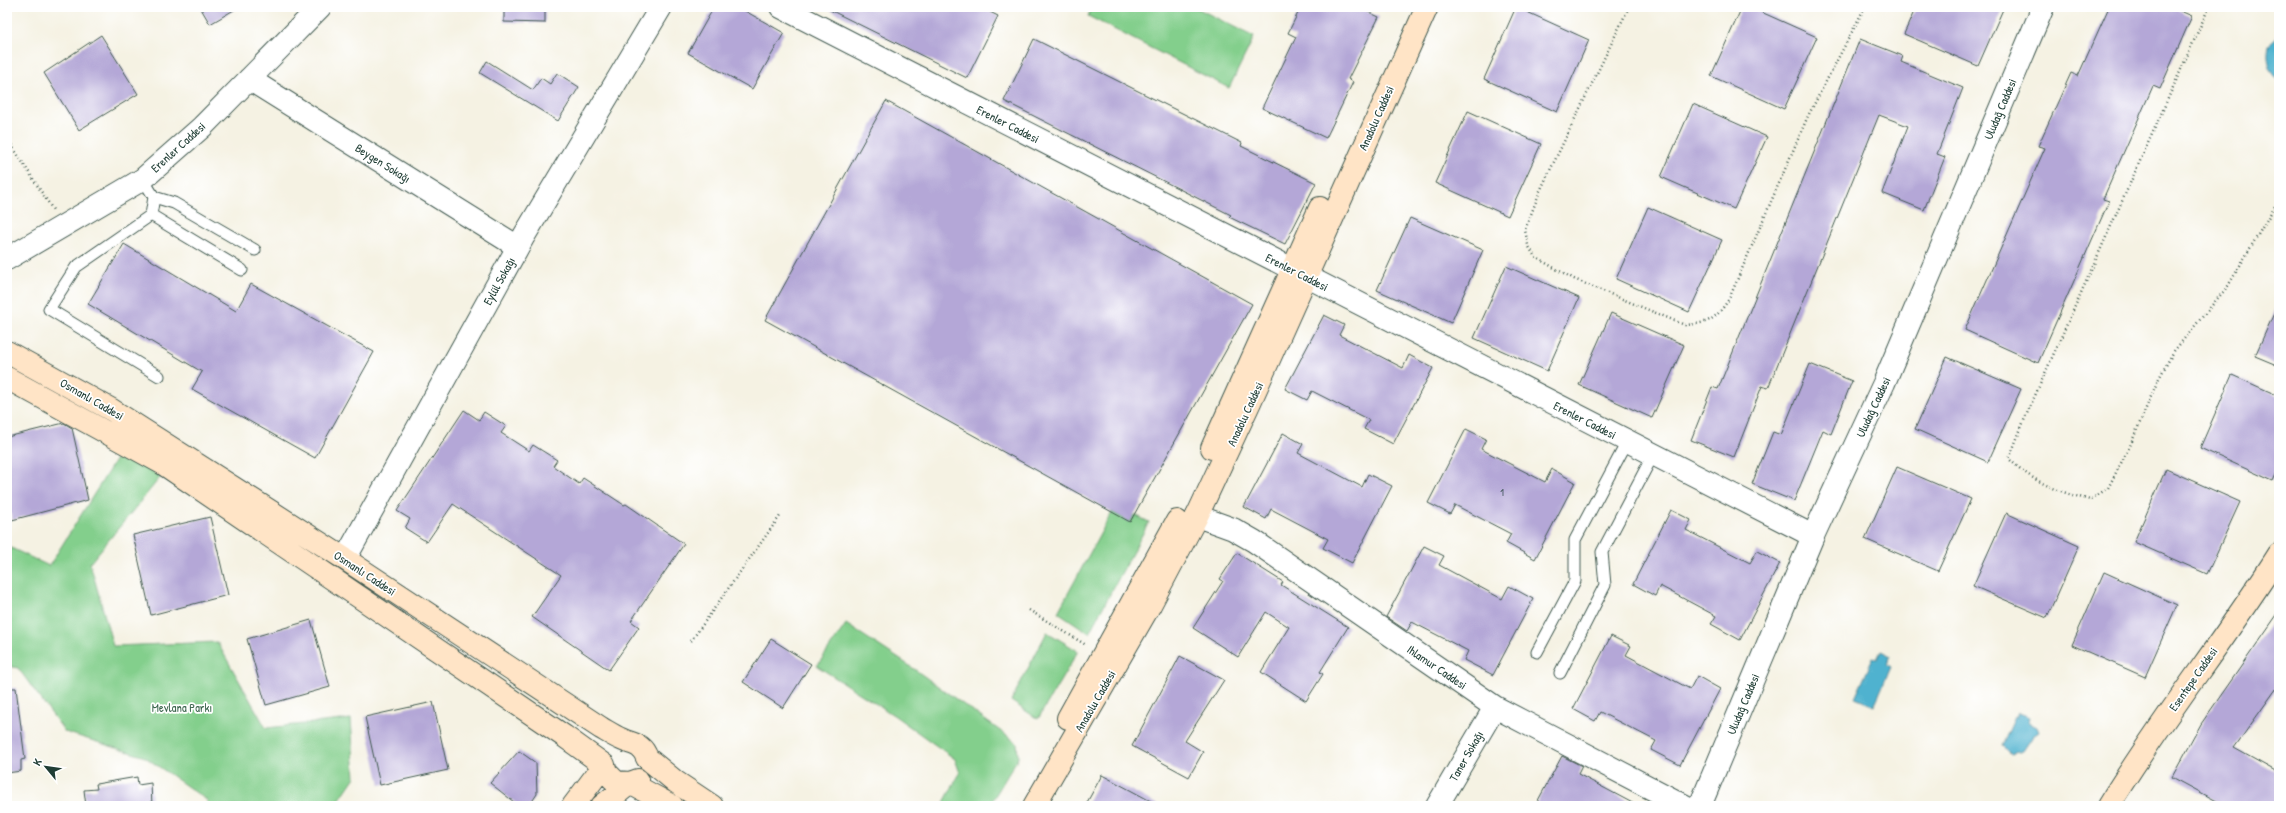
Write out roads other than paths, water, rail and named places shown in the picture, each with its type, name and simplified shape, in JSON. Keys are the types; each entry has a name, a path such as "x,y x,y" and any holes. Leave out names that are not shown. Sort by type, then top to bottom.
{"main road":[{"name":"Anadolu Caddesi","path":"1299,273 1410,7"},
{"name":"Anadolu Caddesi","path":"1018,806 1056,754 1150,605 1299,273 1427,7"},
{"name":"Osmanlı Caddesi","path":"7,352 112,410 345,559 597,725 624,740 636,743 641,747 647,758 676,782 712,806"},
{"name":"Osmanlı Caddesi","path":"7,378 162,463 363,598 604,765 611,778 616,782 630,783 672,806"},
{"name":"Esentepe Caddesi","path":"2108,806 2140,754 2254,593 2279,554"},
{"path":"573,806 604,765 604,758 611,746 624,740"},
{"name":"Anadolu Caddesi","path":"1034,806 1056,754"},
{"path":"602,806 630,783 642,777 647,765 647,758"}],"street":[{"name":"Erenler Caddesi","path":"9,260 63,225 143,179 202,127 320,7"},
{"name":"Eylül Sokağı","path":"345,559 518,247 661,7"},
{"name":"Erenler Caddesi","path":"781,7 1813,536"},
{"name":"Uludağ Caddesi","path":"1700,806 1813,536 1884,383 2043,7"},
{"name":"Beygen Sokağı","path":"249,79 518,247"},
{"name":"Ihlamur Caddesi","path":"1190,513 1233,529 1254,541 1495,707 1685,806"},
{"name":"Taner Sokağı","path":"1437,806 1495,707"}],"lane":[{"path":"143,179 154,197 151,215 76,267 49,308 159,376"},
{"path":"154,197 174,203 255,250"},
{"path":"151,215 242,270"},
{"path":"1537,652 1575,581 1575,540 1627,442"},
{"path":"1560,673 1605,585 1602,552 1653,455"}],"water":[{"path":"2279,36 2279,82 2269,65 2268,56 2269,45"},
{"path":"1881,651 1891,656 1887,664 1891,667 1874,706 1855,698 1873,658 1877,659"},
{"path":"2019,713 2030,717 2029,723 2037,727 2039,732 2033,736 2023,751 2010,754 2002,746 2015,717 2017,718"}],"park label":[{"name":"Mevlana Parkı","path":"182,707"}]}
